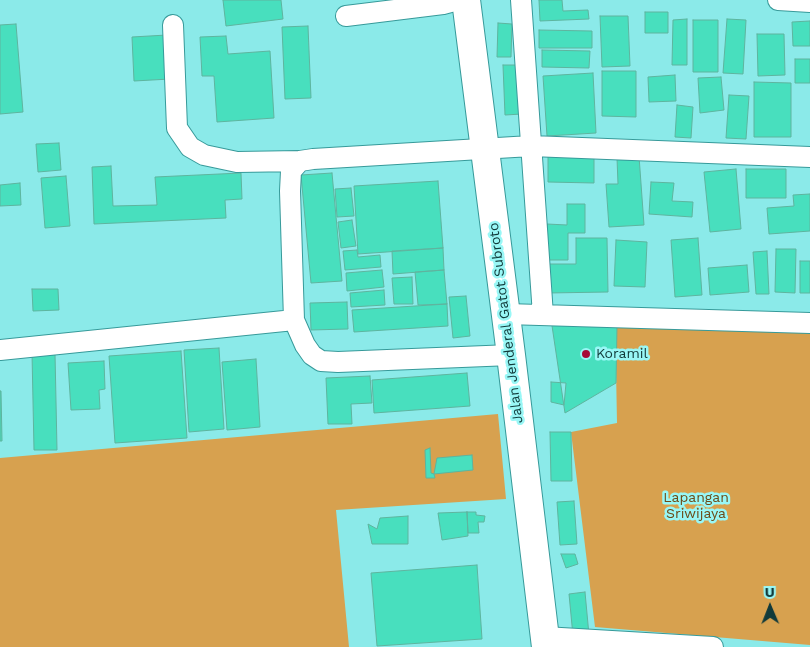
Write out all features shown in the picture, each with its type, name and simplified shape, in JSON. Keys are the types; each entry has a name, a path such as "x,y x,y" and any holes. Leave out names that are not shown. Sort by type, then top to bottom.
{"highway":[{"name":"Jalan Jenderal Gatot Subroto","path":"466,0 545,642"}],"street":[{"path":"346,16 443,4 458,0"},
{"path":"521,0 543,315"},
{"path":"778,0 810,2"},
{"path":"173,25 177,128 190,148 204,155 237,162 300,161 531,146 810,157"},
{"path":"300,161 291,171 290,191 294,320 305,345 312,354 321,361 338,362 511,355"},
{"path":"506,314 810,323"},
{"path":"0,350 294,320"},
{"path":"545,642 713,647"}],"green space":[{"name":"Lapangan Sriwijaya","path":"615,315 810,326 810,645 595,627 571,432 617,423"},
{"path":"498,414 506,499 336,510 349,647 0,647 0,458"}],"building":[{"path":"223,0 281,0 283,19 226,26"},
{"path":"539,0 562,0 563,11 588,10 589,19 540,21"},
{"path":"645,12 668,12 668,33 645,33"},
{"path":"600,16 628,16 630,66 602,67"},
{"path":"687,19 687,65 672,65 673,20"},
{"path":"727,19 746,20 743,74 723,73"},
{"path":"693,20 718,20 718,72 693,72"},
{"path":"810,21 810,46 793,46 792,22"},
{"path":"498,23 512,24 511,57 497,57"},
{"path":"16,24 23,112 0,114 0,25"},
{"path":"308,26 311,98 285,99 282,27"},
{"path":"539,30 592,31 592,48 539,48"},
{"path":"757,34 784,34 785,75 758,76"},
{"path":"167,35 170,79 134,81 132,37"},
{"path":"226,36 228,54 270,51 274,118 217,122 214,76 202,76 200,37"},
{"path":"542,50 590,51 589,68 542,67"},
{"path":"795,59 810,59 810,83 795,83"},
{"path":"503,65 520,65 522,114 505,115"},
{"path":"602,71 636,71 636,117 602,116"},
{"path":"593,73 596,133 547,136 543,76"},
{"path":"675,75 676,101 649,102 648,77"},
{"path":"721,77 724,110 700,113 698,78"},
{"path":"754,82 791,83 791,137 754,137"},
{"path":"729,95 749,96 746,139 726,138"},
{"path":"677,105 693,107 691,138 675,137"},
{"path":"59,143 61,170 38,172 36,144"},
{"path":"548,156 594,156 594,183 548,182"},
{"path":"639,156 644,225 609,227 606,184 618,184 617,158"},
{"path":"111,166 113,206 157,205 155,177 241,173 242,199 225,200 226,218 94,224 92,167"},
{"path":"736,169 741,229 710,232 704,172"},
{"path":"746,169 786,169 786,198 746,198"},
{"path":"332,173 342,281 311,283 301,175"},
{"path":"66,176 70,226 45,228 41,178"},
{"path":"438,181 443,248 358,254 354,186"},
{"path":"651,182 674,183 672,201 693,202 692,217 649,214"},
{"path":"20,183 21,205 0,206 0,185"},
{"path":"351,188 354,216 337,217 335,189"},
{"path":"810,194 810,231 769,234 767,208 794,206 793,195"},
{"path":"567,204 585,204 585,233 568,233 568,260 547,260 547,224 567,225"},
{"path":"352,220 356,246 341,248 338,222"},
{"path":"576,238 607,238 608,292 548,293 547,264 576,264"},
{"path":"698,238 702,295 675,297 671,240"},
{"path":"616,240 647,242 645,287 614,286"},
{"path":"443,248 444,270 393,274 392,251"},
{"path":"776,249 796,249 795,293 775,292"},
{"path":"357,250 358,257 380,255 381,267 345,270 343,251"},
{"path":"767,251 769,294 756,294 753,252"},
{"path":"800,261 810,261 810,293 800,293"},
{"path":"747,265 749,292 710,295 708,268"},
{"path":"382,270 384,287 347,291 346,273"},
{"path":"444,270 447,304 418,305 415,272"},
{"path":"412,277 413,304 394,304 392,278"},
{"path":"32,289 58,289 59,310 33,311"},
{"path":"384,290 385,305 351,307 350,293"},
{"path":"466,296 470,336 453,338 449,297"},
{"path":"347,302 348,329 311,330 310,303"},
{"path":"447,304 448,326 354,332 352,310"},
{"name":"Koramil","path":"551,319 617,325 616,383 565,413"},
{"path":"219,348 224,429 189,432 184,350"},
{"path":"181,351 187,438 115,443 109,356"},
{"path":"32,353 55,353 57,450 34,450"},
{"path":"256,359 260,427 227,430 222,362"},
{"path":"104,361 105,389 99,390 100,409 71,410 68,363"},
{"path":"467,373 470,406 374,413 372,380"},
{"path":"370,376 372,403 351,404 352,424 328,424 326,378"},
{"path":"551,382 566,383 564,405 551,402"},
{"path":"1,391 2,441 0,441"},
{"path":"550,432 571,432 572,481 551,481"},
{"path":"430,448 431,473 434,474 435,478 426,478 425,450"},
{"path":"472,455 473,470 434,474 437,458"},
{"path":"574,501 577,544 560,545 557,502"},
{"path":"467,512 468,536 442,540 438,513"},
{"path":"467,512 476,512 476,515 485,516 484,522 478,522 479,533 468,533"},
{"path":"408,516 408,544 372,544 368,524 377,529 380,518"},
{"path":"561,554 575,554 578,564 566,568"},
{"path":"477,565 482,639 377,646 371,573"},
{"path":"585,592 589,635 573,636 569,594"}],"place":[{"name":"Koramil","path":"586,354"}]}
